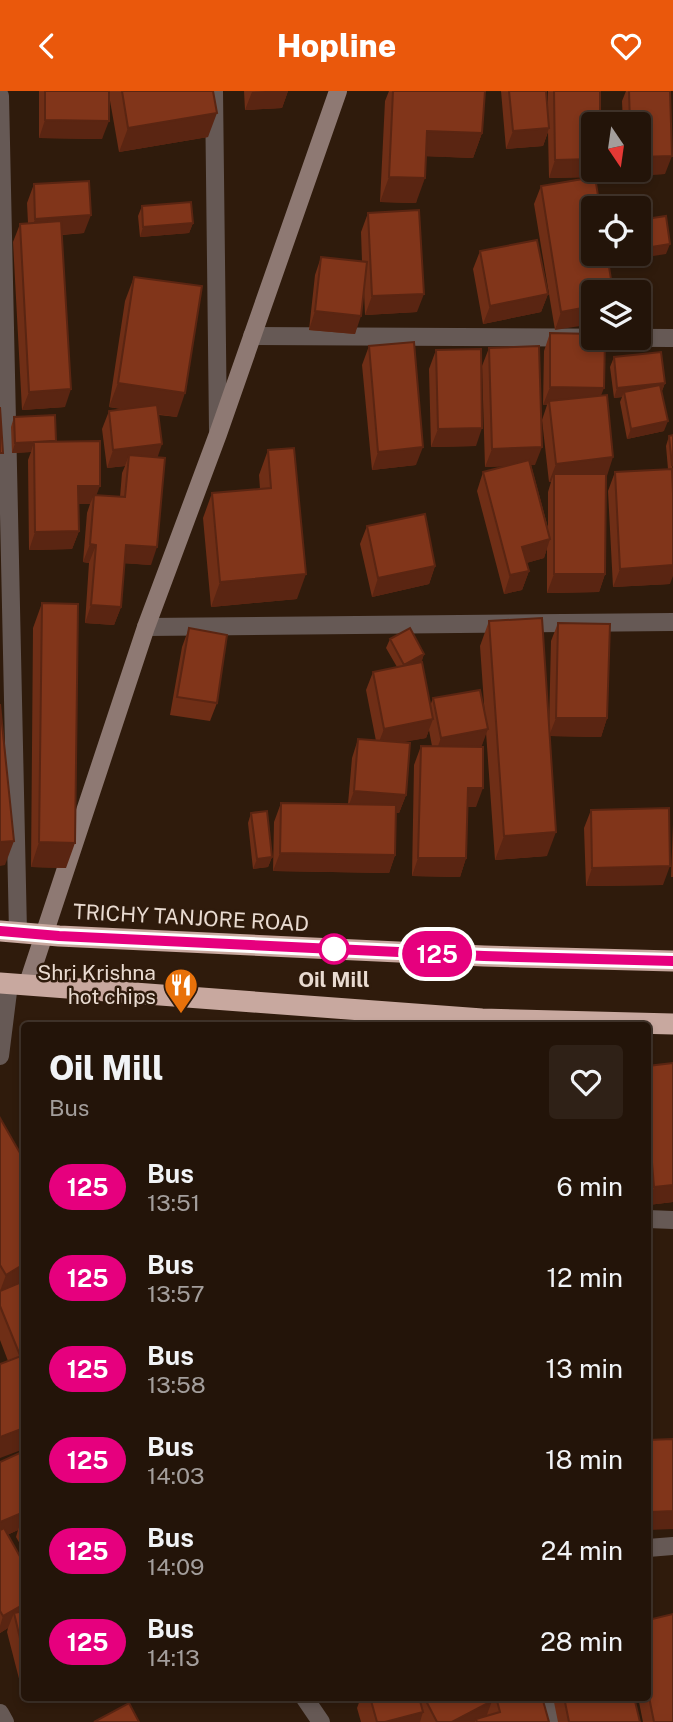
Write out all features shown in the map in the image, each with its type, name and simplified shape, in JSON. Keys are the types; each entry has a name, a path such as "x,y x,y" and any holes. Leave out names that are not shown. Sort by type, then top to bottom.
{"highway":[{"name":"TRICHY TANJORE ROAD","path":"9,931 45,935 484,956 673,961"},
{"path":"12,985 377,1018 493,1022"},
{"path":"651,1024 673,1024"}],"street":[{"path":"214,91 218,434"},
{"path":"0,1056 12,985 45,935 146,627 218,434 338,91"},
{"path":"0,96 9,931"},
{"path":"252,336 673,338"},
{"path":"146,627 673,622"},
{"path":"651,1219 673,1220"},
{"path":"651,1548 673,1546"},
{"path":"307,1701 321,1722"},
{"path":"548,1701 551,1722"},
{"path":"0,1713 5,1722"}],"building":[{"path":"45,91 109,91 109,121 45,120"},
{"path":"122,91 213,91 217,113 128,128"},
{"path":"393,91 485,91 482,133 427,131 425,178 389,177"},
{"path":"509,91 546,91 549,128 513,131"},
{"path":"554,91 600,91 600,112 581,112 581,159 555,160"},
{"path":"629,91 670,91 672,156 651,157 651,112 630,112"},
{"path":"581,179 581,182 596,182 598,196 581,196 581,266 609,266 611,280 581,280 581,308 561,312 541,186"},
{"path":"89,181 91,215 35,219 34,184"},
{"path":"191,202 193,223 143,227 142,206"},
{"path":"419,210 424,294 372,296 368,213"},
{"path":"666,216 670,244 651,247 651,218"},
{"path":"61,221 71,389 29,392 20,224"},
{"path":"537,240 548,294 490,306 480,251"},
{"path":"321,257 367,262 361,316 315,311"},
{"path":"134,277 202,286 185,393 118,383"},
{"path":"550,333 581,334 581,350 605,350 604,388 550,387"},
{"path":"414,342 423,447 378,452 369,346"},
{"path":"539,346 542,447 492,449 489,348"},
{"path":"481,349 482,428 438,429 436,350"},
{"path":"661,352 665,383 617,388 614,357"},
{"path":"660,385 668,421 631,429 624,392"},
{"path":"607,395 613,457 556,464 549,401"},
{"path":"157,405 162,444 113,450 109,411"},
{"path":"0,407 3,453 0,453"},
{"path":"55,415 56,441 15,443 14,417"},
{"path":"673,435 673,465 672,465 669,436"},
{"path":"100,441 100,486 78,486 79,531 35,532 34,442"},
{"path":"294,448 306,574 220,582 212,493 271,488 268,450"},
{"path":"129,455 165,458 157,547 126,545 121,607 91,605 96,545 90,544 94,495 125,497"},
{"path":"529,460 550,539 522,547 529,571 510,575 483,472"},
{"path":"672,469 673,565 620,569 615,472"},
{"path":"554,474 606,474 605,574 554,574"},
{"path":"425,514 435,566 378,578 367,526"},
{"path":"42,603 78,604 75,843 39,842"},
{"path":"542,618 556,832 504,836 489,621"},
{"path":"558,623 610,624 607,718 556,718"},
{"path":"189,628 227,635 217,703 177,697"},
{"path":"410,628 424,654 404,665 390,639"},
{"path":"422,662 433,719 384,729 373,672"},
{"path":"480,690 488,729 441,738 433,698"},
{"path":"0,704 14,841 0,842"},
{"path":"358,739 410,743 406,795 354,791"},
{"path":"421,746 483,747 483,788 468,788 466,858 418,858"},
{"path":"281,803 396,805 395,855 280,853"},
{"path":"669,808 670,866 592,868 591,810"},
{"path":"267,811 272,857 257,859 251,813"},
{"path":"673,1063 673,1185 654,1187 651,1150 651,1066"},
{"path":"0,1118 21,1155 21,1266 6,1275 0,1265"},
{"path":"21,1282 21,1358 0,1306 0,1291"},
{"path":"21,1356 21,1429 0,1437 0,1364"},
{"path":"673,1439 673,1511 651,1512 651,1440"},
{"path":"21,1452 21,1513 0,1522 0,1462"},
{"path":"4,1528 21,1558 21,1606 3,1616 0,1611 0,1530"},
{"path":"21,1612 21,1642 14,1613"},
{"path":"673,1614 673,1722 654,1722 650,1701 651,1619"},
{"path":"371,1701 420,1701 423,1712 377,1722"},
{"path":"426,1701 492,1701 452,1722 437,1722"},
{"path":"497,1701 543,1701 549,1722 477,1722 476,1719 500,1712"},
{"path":"565,1701 635,1701 640,1722 569,1722"},
{"path":"129,1703 139,1722 94,1722"}],"bus line":[{"name":"125","path":"0,931 484,956 673,961"}],"place":[{"name":"Oil Mill","path":"334,949"},
{"name":"Shri Krishna hot chips","path":"181,1015"}]}
